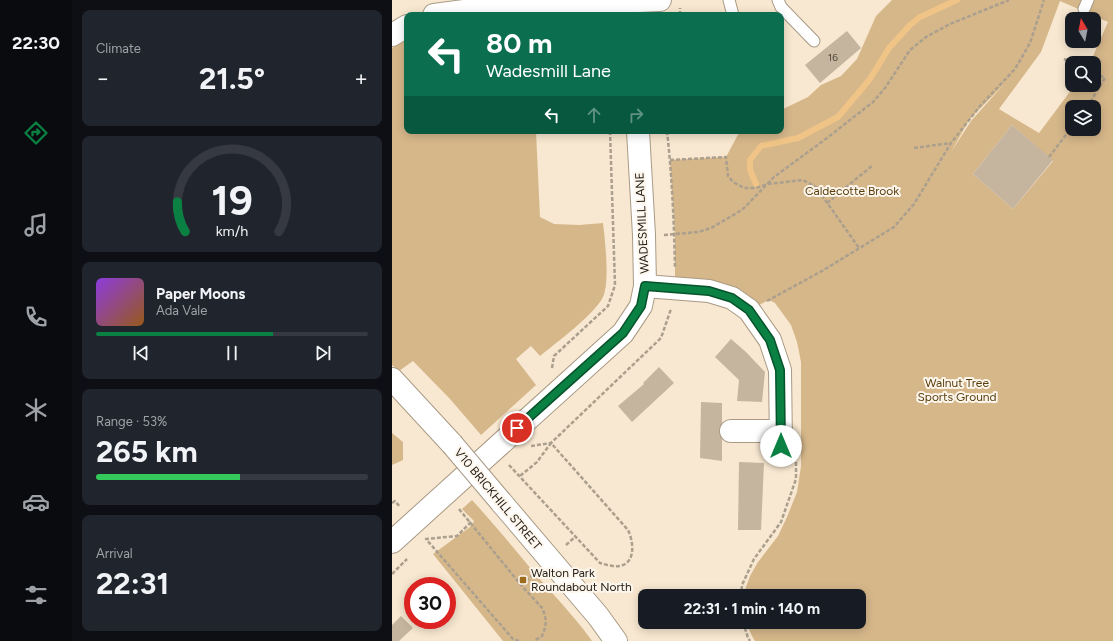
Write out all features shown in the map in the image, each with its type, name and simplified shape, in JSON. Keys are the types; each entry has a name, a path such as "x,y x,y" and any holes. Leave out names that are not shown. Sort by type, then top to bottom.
{"street":[{"path":"456,12 486,8 632,8 660,0"},
{"path":"392,35 404,28"},
{"name":"WADESMILL LANE","path":"392,542 623,333 641,306 645,286 644,235 638,134"},
{"path":"645,286 709,291 732,298 749,310 770,340 780,370 781,438 731,431"},
{"name":"V10 BRICKHILL STREET","path":"392,379 452,444 598,616 616,641"}],"lane":[{"path":"730,0 732,12"},
{"path":"778,0 781,6 814,41"}],"path":[{"path":"644,235 674,235 698,232 711,228 725,221 744,208 774,177 873,102 885,88 910,50 926,37 950,24 1009,0"},
{"path":"749,310 822,271 894,227 914,204 951,142 980,106 1015,69 1030,43 1044,0"},
{"path":"1101,76 1105,78 1101,84"},
{"path":"552,371 554,356 608,306 615,285 610,134"},
{"path":"1049,157 1065,136"},
{"path":"914,148 951,142"},
{"path":"670,160 726,157 728,176 733,182 744,188 756,188 768,184 803,180 816,187 859,248"},
{"path":"827,203 873,165"},
{"path":"506,462 600,563 614,566 623,565 629,560 633,549 632,540 628,530 551,442 536,462 520,476"},
{"path":"392,498 395,501"},
{"path":"458,508 521,585 543,609 546,621 545,628 542,636 534,641"},
{"path":"471,522 457,536 426,539 513,639 519,641"},
{"path":"745,629 750,641"}],"green space":[{"name":"Walnut Tree Sports Ground","path":"892,0 1113,0 1113,641 755,641 752,636 749,629 866,629 866,589 745,589 750,576 758,562 778,536 797,492 801,466 801,362 797,342 791,325 775,303 769,300 749,310 675,288 675,235 670,160 726,157 738,134 784,134 784,109 808,97 821,85 841,76 857,59 876,16","holes":["1060,1 1085,12 1101,12 1101,19 1108,22 1101,38 1101,48 1097,48 1093,56 1101,56 1101,92 1070,92 1039,133 999,109 1041,52","1005,83 971,121 951,152 969,120","1012,125 1053,161 1013,209 973,174"]},
{"path":"404,40 404,134 536,134 540,217 554,224 579,225 603,223 607,271 603,297 583,320 540,356 531,346 516,359 536,385 481,435 450,399 413,361 399,371 392,365 392,48"},
{"path":"392,433 403,442 403,460 392,465"},
{"path":"472,500 575,619 592,641 503,641 456,583 456,577 452,577 433,554 470,527 474,521 462,509"}],"building":[{"path":"847,31 861,48 820,83 805,65"},
{"path":"1012,125 1053,160 1013,209 973,174"},
{"path":"731,339 765,372 762,402 737,401 739,380 715,357"},
{"path":"659,367 674,383 632,422 618,406 644,384 643,383"},
{"path":"701,402 722,403 722,423 719,431 722,439 722,461 700,458"},
{"path":"739,462 764,463 761,530 738,530"},
{"path":"401,616 404,619 404,629 412,629 399,641 392,641 392,625"}],"waterway":[{"path":"756,184 750,170 750,160 761,146 798,138 838,117 870,79 889,48 910,25 920,17 957,0"}],"place":[{"name":"Walton Park Roundabout North","path":"523,580"}],"route":[{"path":"517,428 623,333 641,306 645,286 709,291 732,298 749,310 770,340 780,370 781,446"}],"park label":[{"name":"Caldecotte Brook","path":"852,191"}]}
